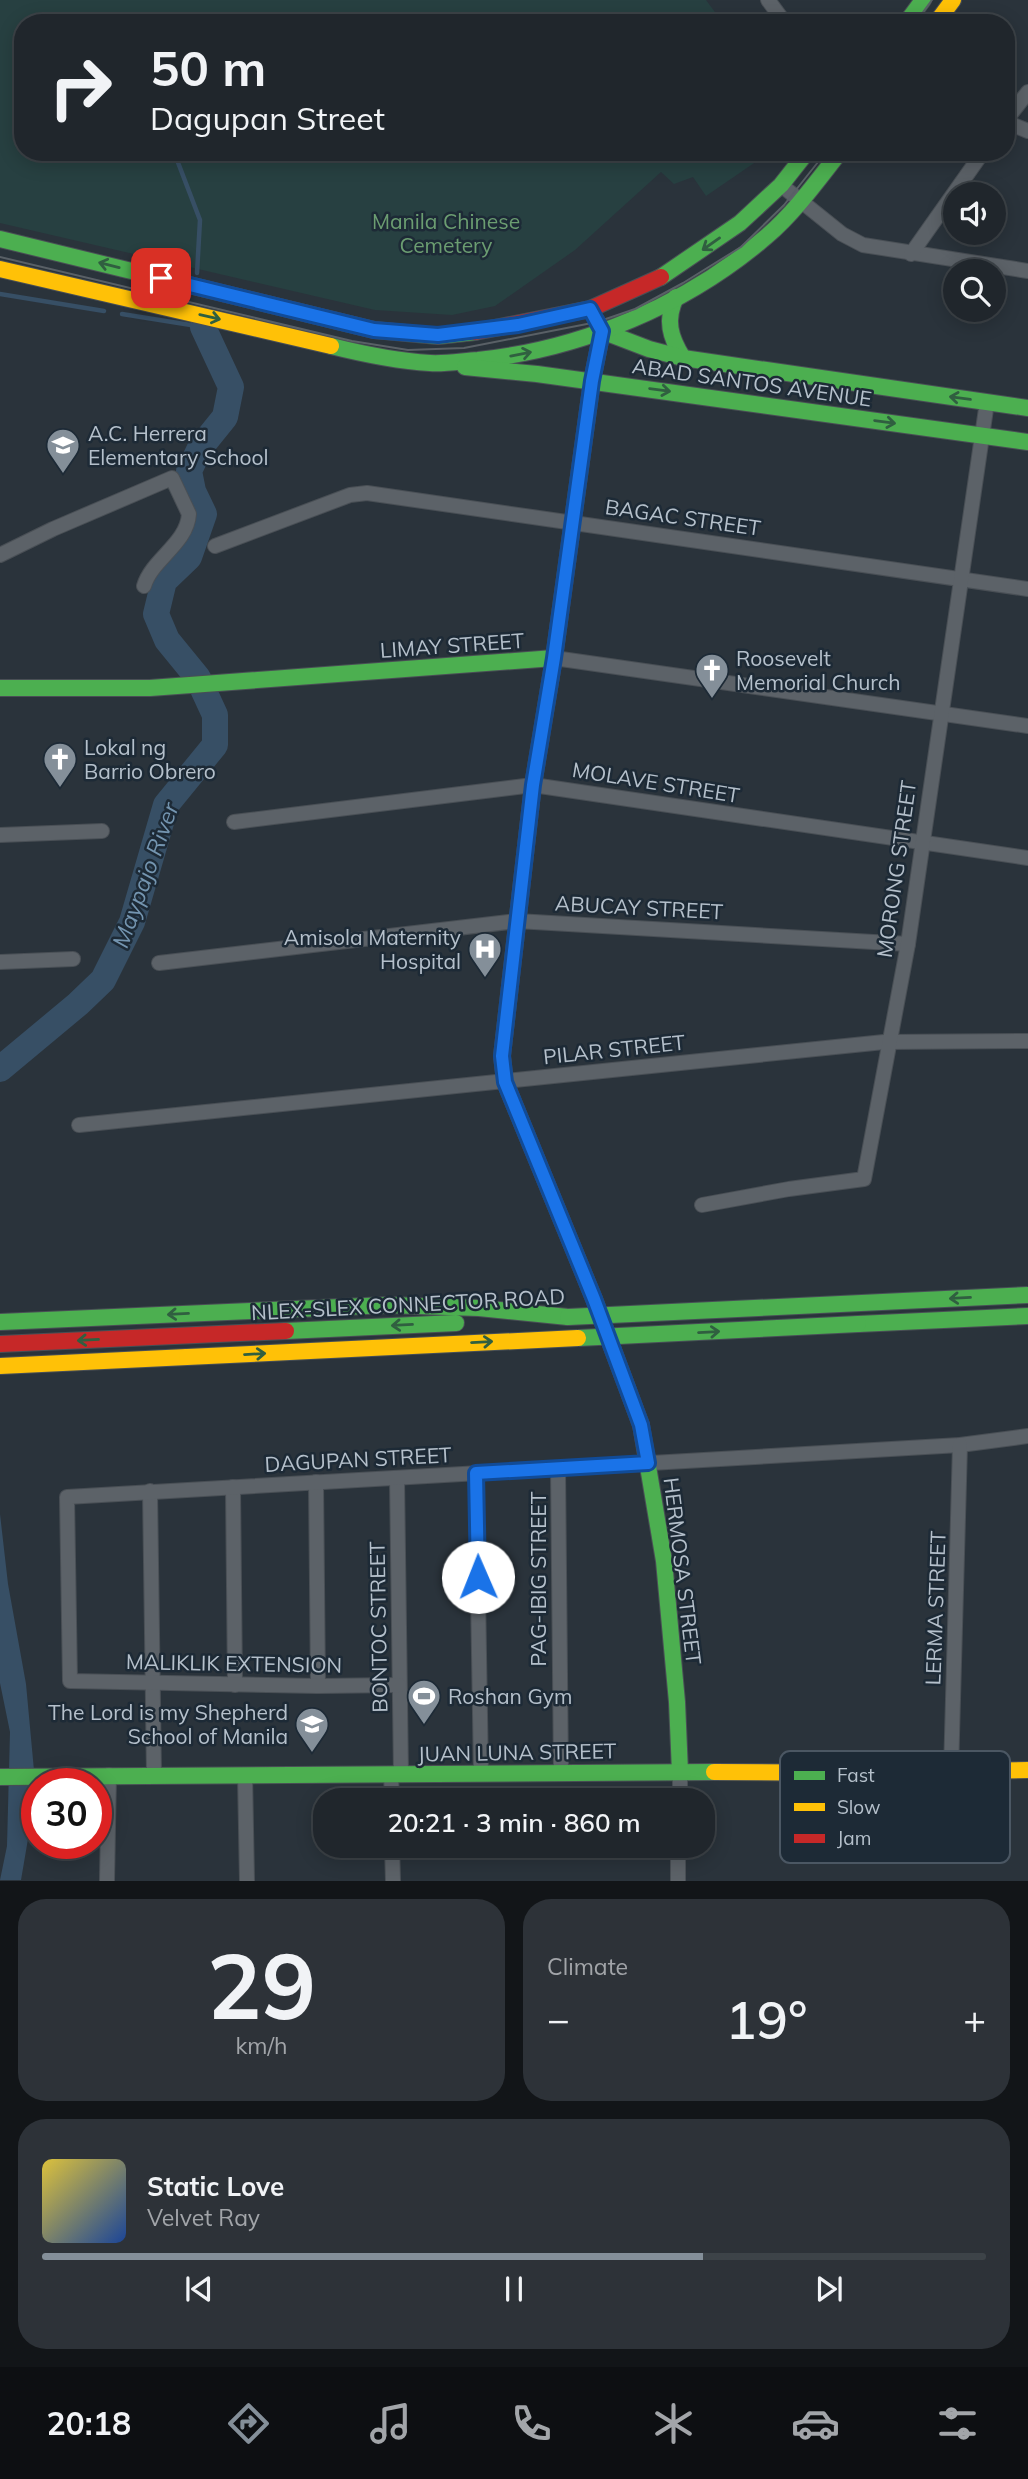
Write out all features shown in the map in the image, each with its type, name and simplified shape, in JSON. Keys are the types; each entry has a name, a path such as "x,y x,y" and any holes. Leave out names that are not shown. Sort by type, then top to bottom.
{"main road":[{"path":"0,239 374,330 438,335 518,325 590,309 659,278 740,223 781,185 800,161"},
{"path":"0,269 366,353 429,363 488,360 546,349 602,331 676,297 756,245 802,203 833,161"},
{"path":"676,297 668,316 668,326 683,358"},
{"path":"590,309 602,331"},
{"name":"ABAD SANTOS AVENUE","path":"602,331 649,349 683,358 1028,408"},
{"name":"HERMOSA STREET","path":"602,331 592,381 554,658 533,785 502,1056 505,1082 599,1312 641,1425 664,1561 677,1702 680,1772"},
{"name":"ABAD SANTOS AVENUE","path":"429,363 592,381 1028,442"},
{"name":"LIMAY STREET","path":"0,688 150,688 554,658"},
{"name":"NLEX-SLEX CONNECTOR ROAD","path":"0,1344 1028,1295"},
{"path":"0,1322 388,1305 479,1308 568,1317"},
{"name":"NLEX-SLEX CONNECTOR ROAD","path":"0,1366 1028,1316"},
{"name":"JUAN LUNA STREET","path":"1010,1770 1028,1770"},
{"name":"JUAN LUNA STREET","path":"112,1775 780,1772"},
{"name":"JUAN LUNA STREET","path":"3,1777 21,1777"}],"street":[{"path":"1015,109 1028,92"},
{"path":"911,254 977,161"},
{"path":"781,185 842,234 863,245 1028,271"},
{"name":"MORONG STREET","path":"702,1205 864,1179 908,944 987,402"},
{"path":"0,555 172,478 189,513 189,519 179,540 146,576 144,586"},
{"name":"BAGAC STREET","path":"215,545 360,493 1028,589"},
{"name":"LIMAY STREET","path":"554,658 1028,726"},
{"name":"MOLAVE STREET","path":"234,822 533,785 1028,859"},
{"path":"0,835 102,831"},
{"name":"ABUCAY STREET","path":"159,963 517,921 908,944"},
{"path":"0,962 73,959"},
{"name":"PILAR STREET","path":"79,1125 890,1042 1028,1041"},
{"name":"DAGUPAN STREET","path":"70,1681 67,1497 960,1445 1028,1436"},
{"name":"LERMA STREET","path":"952,1751 960,1445"},
{"name":"PAG-IBIG STREET","path":"558,1468 561,1773"},
{"path":"476,1473 481,1774"},
{"name":"BONTOC STREET","path":"393,1788 399,1685 397,1478"},
{"path":"316,1482 318,1686"},
{"path":"233,1487 235,1685"},
{"path":"150,1491 154,1775"},
{"name":"MALIKLIK EXTENSION","path":"70,1681 399,1685"},
{"name":"HERMOSA STREET","path":"680,1772 680,1788"},
{"path":"245,1774 247,1881"},
{"path":"392,1858 393,1881"},
{"path":"678,1858 678,1881"},
{"path":"107,1859 107,1881"}],"green space":[{"name":"Manila Chinese Cemetery","path":"0,0 706,0 716,14 14,14 14,161 757,161 706,196 693,177 674,184 661,172 575,250 495,306 452,315 375,310 0,223"}],"water":[{"path":"0,1514 8,1584 26,1684 34,1768 21,1768 21,1859 25,1859 21,1880 0,1880 7,1846 10,1732 0,1683"}],"waterway":[{"path":"177,161 200,220 197,273"},
{"path":"0,294 104,311"},
{"path":"122,314 197,326"},
{"name":"Maypajo River","path":"198,678 167,640 156,614 164,581 189,557 204,514 193,491 189,471 200,448 225,417 231,387 203,327"},
{"name":"Maypajo River","path":"0,1069 103,980 132,922 166,805 215,745 215,715 203,689"}],"tram line":[{"path":"922,14 932,0"},
{"path":"0,257 352,341 408,350 464,348 597,322 635,309 741,247 784,205 819,161"}],"traffic: fast":[{"path":"913,14 923,0"},
{"path":"661,277 740,223 781,185 800,161"},
{"path":"331,346 417,362 478,360 556,346 632,320 668,303 736,261 787,217 833,161"},
{"path":"0,239 374,330 438,336 475,332"},
{"path":"676,297 670,328 683,358"},
{"path":"596,320 602,331 649,349 683,358 1028,408"},
{"path":"504,1038 533,785 554,658 592,381 602,331"},
{"path":"465,367 537,374 1028,442"},
{"path":"0,688 150,688 554,658"},
{"path":"568,1317 1028,1295"},
{"path":"0,1322 388,1305 479,1308 568,1317"},
{"path":"858,1324 1028,1316"},
{"path":"286,1331 456,1323"},
{"path":"578,1338 858,1324"},
{"path":"641,1425 664,1561 677,1702 680,1772"},
{"path":"0,1777 714,1772"}],"traffic: slow":[{"path":"943,14 953,0"},
{"path":"0,269 331,346"},
{"path":"504,1038 502,1056 505,1082 594,1299 641,1425"},
{"path":"187,1357 578,1338"},
{"path":"0,1366 187,1357"},
{"path":"1010,1770 1028,1770"},
{"path":"714,1772 780,1772"}],"traffic: jam":[{"path":"475,332 590,309 661,277"},
{"path":"0,1344 286,1331"}],"place":[{"name":"A.C. Herrera Elementary School","path":"63,475"},
{"name":"Roosevelt Memorial Church","path":"712,700"},
{"name":"Lokal ng Barrio Obrero","path":"60,789"},
{"name":"Amisola Maternity Hospital","path":"485,979"},
{"name":"Roshan Gym","path":"424,1726"},
{"name":"The Lord is my Shepherd School of Manila","path":"312,1754"}],"route":[{"path":"161,278 374,330 438,335 477,332 590,309 602,331 592,381 554,658 533,785 502,1056 505,1082 594,1299 641,1425 648,1463 476,1473 478,1577"}]}
